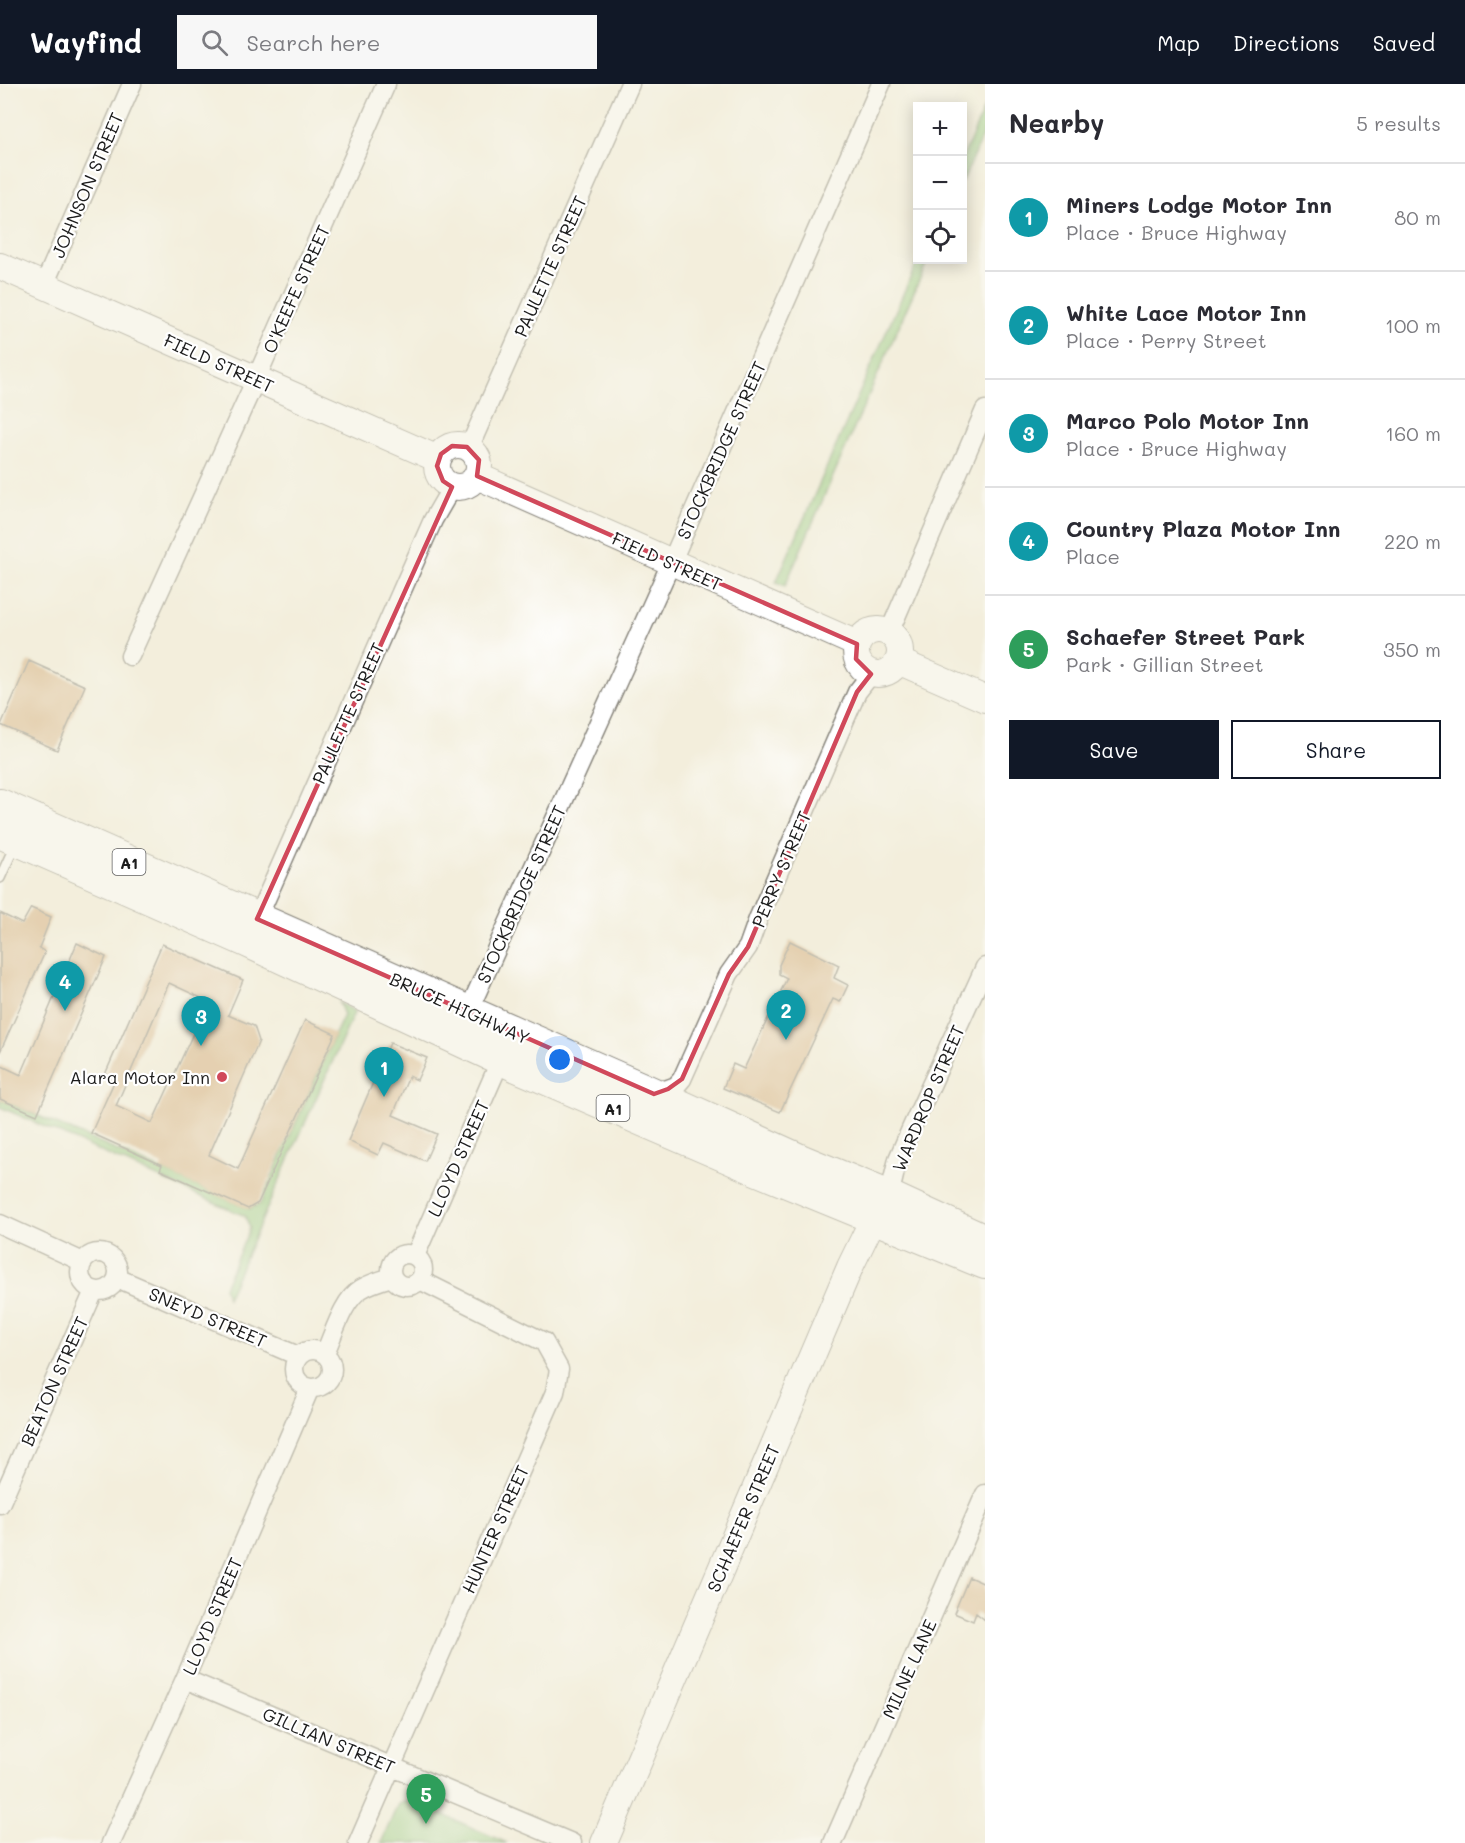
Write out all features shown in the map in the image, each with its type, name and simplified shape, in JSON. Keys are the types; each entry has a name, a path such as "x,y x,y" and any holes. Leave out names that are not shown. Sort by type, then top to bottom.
{"highway":[{"name":"BRUCE HIGHWAY","path":"0,805 252,930 501,1059 756,1169 985,1240"},
{"name":"BRUCE HIGHWAY","path":"8,836 468,1012 802,1161 879,1206 985,1263"}],"street":[{"name":"JOHNSON STREET","path":"44,285 132,84"},
{"name":"O'KEEFE STREET","path":"130,656 256,379 386,84"},
{"name":"PAULETTE STREET","path":"469,448 630,84"},
{"name":"STOCKBRIDGE STREET","path":"468,1012 671,563 880,84"},
{"name":"FIELD STREET","path":"0,266 438,459"},
{"path":"889,633 985,410"},
{"path":"460,445 476,454 480,468 477,476 466,486 452,487 443,481 438,473 438,459 446,449 460,445"},
{"name":"FIELD STREET","path":"477,476 857,644"},
{"name":"PAULETTE STREET","path":"252,930 433,520 452,487"},
{"path":"879,629 889,633 896,639 899,646 898,661 892,669 885,673 871,674 861,667 856,659 857,644 864,634 871,630 879,629"},
{"path":"898,661 985,699"},
{"name":"PERRY STREET","path":"654,1094 676,1086 682,1079 729,974 748,947 857,692 871,674"},
{"name":"WARDROP STREET","path":"879,1206 892,1184 898,1159 985,967"},
{"name":"LLOYD STREET","path":"415,1256 501,1059"},
{"name":"PERRY STREET","path":"689,1063 691,1090 697,1113"},
{"name":"SCHAEFER STREET","path":"594,1843 603,1843 850,1267 879,1206"},
{"path":"0,1224 83,1262"},
{"path":"94,1253 107,1255 114,1260 117,1266 117,1278 112,1286 94,1291 90,1289 82,1281 80,1268 83,1262 94,1253"},
{"path":"403,1254 415,1256 422,1264 420,1280 411,1286 396,1282 392,1277 391,1266 403,1254"},
{"path":"325,1353 346,1304 352,1296 371,1284 392,1277"},
{"name":"SNEYD STREET","path":"117,1278 298,1356"},
{"name":"HUNTER STREET","path":"358,1843 555,1392 559,1369 544,1342 420,1280"},
{"name":"BEATON STREET","path":"0,1504 94,1291"},
{"path":"313,1349 325,1353 332,1365 331,1376 322,1386 309,1388 303,1385 296,1378 293,1369 298,1356 313,1349"},
{"name":"LLOYD STREET","path":"111,1843 185,1679 309,1388"},
{"name":"MILNE LANE","path":"833,1843 985,1494"},
{"name":"GILLIAN STREET","path":"185,1679 572,1843"}],"lane":[{"path":"0,878 8,836"}],"highlighted area":[{"path":"452,446 467,447 479,460 477,476 857,644 856,659 871,674 857,692 748,947 729,974 682,1079 668,1089 654,1094 257,919 452,487 443,481 437,466 441,454"}],"green space":[{"path":"985,106 985,129 967,172 967,148"},
{"path":"916,264 926,264 785,586 776,582"},
{"path":"339,1003 355,1011 227,1298 224,1287 250,1228 245,1216 0,1107 0,1099 249,1209 260,1204 344,1015"},
{"path":"409,1800 507,1843 381,1843 398,1804"}],"building":[{"path":"29,661 85,686 57,750 1,725"},
{"path":"31,908 51,917 39,948 45,952 0,1052 0,913 22,924"},
{"path":"790,941 839,965 834,978 848,985 840,1002 833,999 780,1112 723,1088 733,1064 744,1069 787,978 779,974 779,965"},
{"path":"77,943 106,957 37,1115 0,1099 0,1065 21,1075"},
{"path":"162,944 243,980 228,1015 254,1026 259,1041 209,1155 238,1169 305,1020 335,1034 258,1203 248,1209 160,1170 162,1165 91,1133 114,1082 104,1077","holes":["169,983 208,1001 152,1123 116,1106"]},
{"path":"390,1043 427,1058 417,1080 409,1076 393,1115 437,1134 425,1161 384,1143 378,1155 348,1141"},
{"path":"969,1577 985,1584 985,1620 976,1613 973,1621 954,1613"}],"place":[{"name":"Country Plaza Motor Inn","path":"65,1011"},
{"name":"White Lace Motor Inn","path":"786,1040"},
{"name":"Marco Polo Motor Inn","path":"201,1046"},
{"name":"Alara Motor Inn","path":"222,1077"},
{"name":"Miners Lodge Motor Inn","path":"384,1097"},
{"name":"Schaefer Street Park","path":"426,1824"}]}
